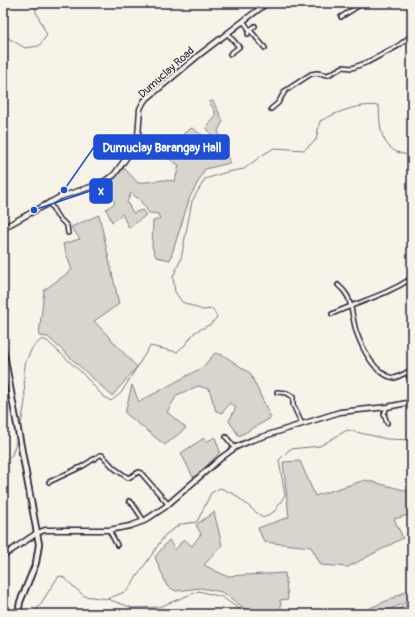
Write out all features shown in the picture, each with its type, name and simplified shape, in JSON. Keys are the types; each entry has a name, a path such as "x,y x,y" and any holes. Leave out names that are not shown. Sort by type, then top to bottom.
{"main road":[{"path":"3,349 39,544 38,556 18,612"}],"street":[{"name":"Dumuclay Road","path":"3,228 49,202 69,193 100,184 114,175 134,147 138,136 140,109 144,101 199,55 267,3"},
{"path":"341,17 363,3"},
{"path":"243,21 265,48"},
{"path":"248,34 250,30 256,26"},
{"path":"227,33 239,47 230,54"},
{"path":"271,109 278,103 285,91 311,74 317,73 328,75 342,67 352,68 368,62 398,46 412,34"},
{"path":"49,202 57,216 67,226 68,233"},
{"path":"332,314 351,305 380,296 412,278"},
{"path":"338,285 344,291 351,305 356,331 376,369 392,378 412,370"},
{"path":"407,372 412,384"},
{"path":"277,392 287,393 293,397 293,405 302,424"},
{"path":"3,556 37,533 55,530 109,530 130,526 144,521 168,504 221,458 235,448 252,440 340,412 386,408 412,402"},
{"path":"386,408 384,414 387,423"},
{"path":"226,437 235,448"},
{"path":"50,482 83,466 100,455 128,478 139,472 141,473 168,504"},
{"path":"129,501 144,521"},
{"path":"109,530 117,545"}],"shaded area":[{"path":"213,101 223,121 218,131 230,163 205,169 190,197 170,260 156,257 152,247 153,221 160,219 158,214 149,213 140,200 131,193 127,202 133,213 142,210 146,215 129,228 122,214 112,222 106,209 115,203 106,186 112,182 124,168 138,183 163,180 175,181 179,165 154,149 161,136 169,143 183,143 184,133 192,128 206,138 211,134 206,127 215,118 215,111 209,102"},
{"path":"99,215 119,304 94,321 137,367 112,396 48,337 39,336 44,290 72,270 63,244 80,239 71,227"},
{"path":"215,353 223,355 250,373 271,418 239,436 229,421 236,407 230,403 222,413 216,411 209,389 198,386 177,395 167,412 186,428 165,445 125,413 132,385 139,402 203,367"},
{"path":"215,437 220,452 194,479 181,453 204,438 206,442"},
{"path":"300,461 315,496 365,480 412,492 412,514 394,519 403,538 348,567 321,565 311,547 264,542 258,528 289,517 283,462"},
{"path":"214,512 222,545 204,565 226,576 285,573 288,599 280,600 282,614 252,614 222,592 201,588 176,591 167,586 155,557 169,540 175,550 184,539 192,546 201,534 196,525"},
{"path":"412,588 412,600 379,614 332,614 363,611"}],"waterway":[{"path":"3,35 25,48 39,46 47,35 36,12 35,3"},
{"path":"20,430 25,402 24,371 26,361 32,348 42,339 47,341 81,372 103,396 111,401 121,393 150,346 177,352 185,345 195,332 211,324 217,317 213,309 202,310 182,302 175,292 173,277 181,259 192,201 205,179 227,172 244,169 274,148 304,150 316,140 320,121 356,107 371,105 379,106 382,132 387,144 397,152 412,155"},
{"path":"34,614 58,577 62,576 84,596 107,599 127,591 165,535 181,524 197,522 211,493 220,488 234,494 263,518 275,511 285,495 279,460 290,449 320,446 347,430 387,439 412,440"},
{"path":"3,463 12,455 17,439"},
{"path":"107,599 133,608 159,607 199,591 222,597 246,614"},
{"path":"389,614 412,602"}],"place":[{"name":"Dumuclay Barangay Hall","path":"64,190"},
{"name":"x","path":"34,210"}]}
